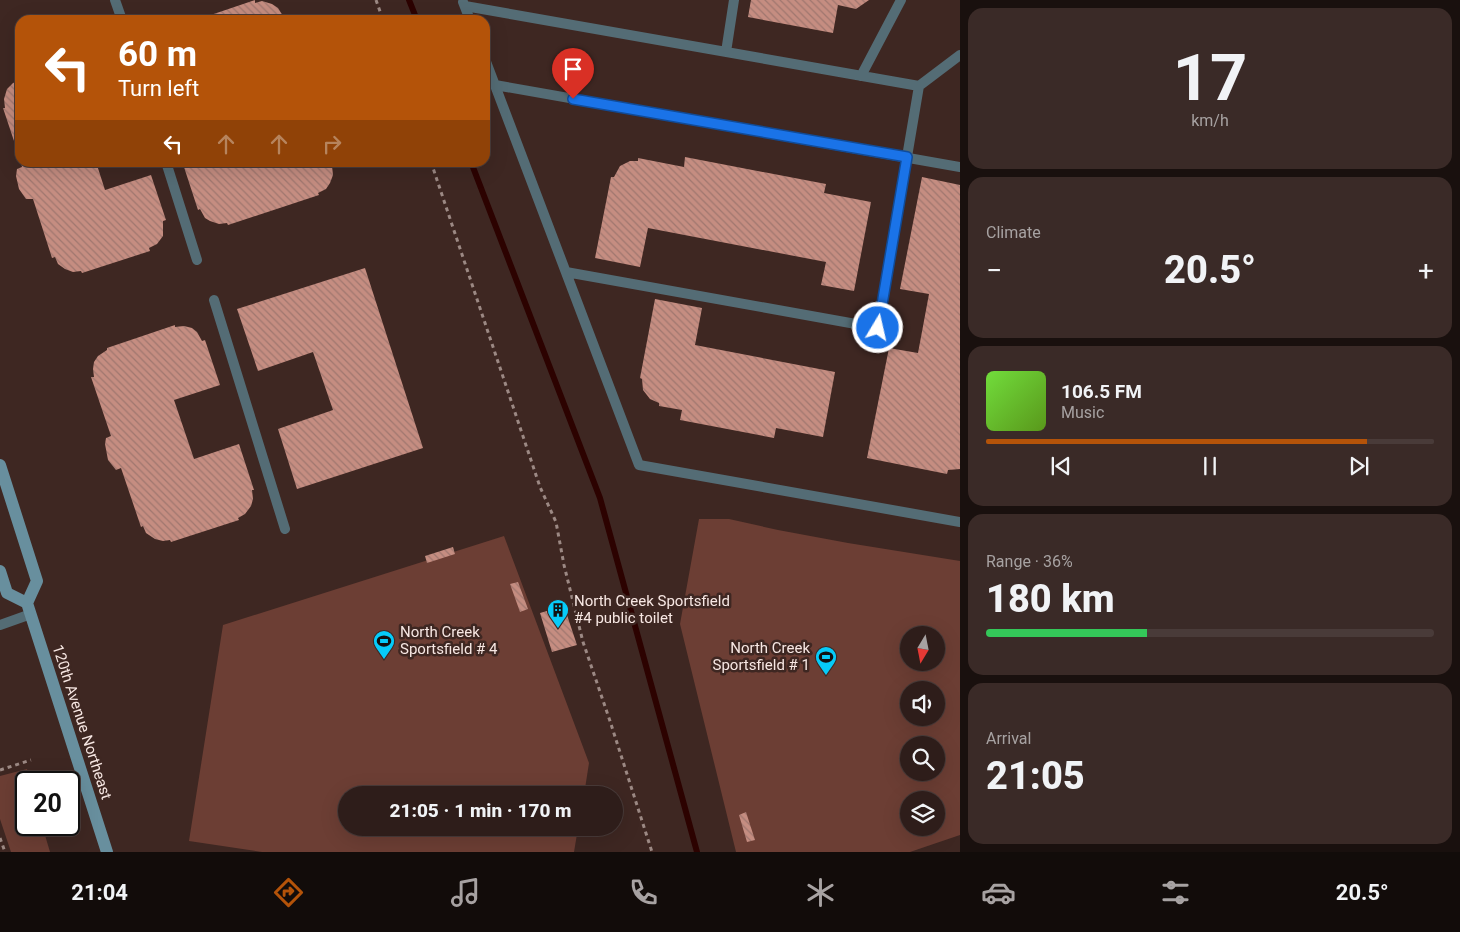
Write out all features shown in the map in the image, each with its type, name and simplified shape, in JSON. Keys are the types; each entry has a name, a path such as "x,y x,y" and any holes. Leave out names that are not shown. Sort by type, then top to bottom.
{"main road":[{"path":"0,465 37,581 29,609 7,593 0,571"},
{"name":"120th Avenue Northeast","path":"29,609 107,852"}],"lane":[{"path":"116,0 120,15"},
{"path":"726,52 734,0"},
{"path":"861,76 901,0"},
{"path":"464,3 919,86"},
{"path":"464,3 468,15"},
{"path":"566,272 878,328 919,86 960,55"},
{"path":"490,73 639,465 960,522"},
{"path":"494,85 960,167"},
{"path":"168,167 197,260"},
{"path":"214,300 286,529"},
{"path":"0,625 29,609"}],"path":[{"path":"376,0 381,15"},
{"path":"433,167 540,486 556,522 583,642 652,852"},
{"path":"0,770 31,760"},
{"path":"0,838 5,852"}],"shaded area":[{"name":"North Creek Sportsfield # 1","path":"699,519 729,519 848,543 960,561 960,835 910,852 736,852 680,624"},
{"name":"North Creek Sportsfield # 4","path":"504,536 589,763 585,786 338,786 338,836 577,836 574,852 262,852 189,841 223,625"},
{"path":"15,772 15,836 45,836 50,852 11,852 0,819 0,776"}],"building":[{"path":"255,0 255,3 262,1 272,4 278,8 282,15 211,15"},
{"path":"751,0 869,0 856,9 838,5 833,33 748,17"},
{"path":"15,82 15,144 3,108 5,108 4,99 7,89"},
{"path":"685,157 826,184 824,193 871,202 854,291 821,285 826,262 648,228 640,267 595,258 611,177 614,177 620,166 630,161 638,161 638,158 684,167"},
{"path":"22,167 98,167 105,190 151,175 166,220 163,221 163,236 157,244 149,248 150,251 82,273 81,271 73,272 65,269 58,264 55,257 52,258 33,199 26,199 19,189 16,176 17,169"},
{"path":"184,167 332,167 333,175 330,183 326,189 318,193 319,195 228,225 227,223 219,224 210,221 205,218 200,209 198,210"},
{"path":"922,177 960,185 960,469 948,470 947,474 867,458 889,348 918,353 929,294 900,289"},
{"path":"365,268 423,448 297,489 278,429 333,410 313,352 258,371 237,309"},
{"path":"655,299 702,308 695,345 835,372 823,437 776,428 774,438 680,420 682,410 659,406 659,403 650,399 643,390 642,379 640,378"},
{"path":"175,325 175,327 184,326 192,328 197,332 202,341 205,340 220,385 174,400 194,459 239,444 254,490 252,490 253,499 251,506 245,514 238,518 239,520 171,542 170,540 155,539 146,533 143,526 141,527 121,468 116,470 108,460 105,444 106,438 111,436 91,377 94,377 94,362 107,348"},
{"path":"453,547 455,554 427,563 425,556"},
{"path":"518,582 528,609 520,612 510,584"},
{"name":"North Creek Sportsfield #4 public toilet","path":"564,606 577,645 552,652 540,613"},
{"path":"746,812 755,840 747,842 739,815"}],"waterway":[{"path":"409,0 415,15"},
{"path":"473,167 600,498 697,852"}],"place":[{"name":"North Creek Sportsfield #4 public toilet","path":"558,629"},
{"name":"North Creek Sportsfield # 4","path":"384,660"},
{"name":"North Creek Sportsfield # 1","path":"826,676"}],"route":[{"path":"573,99 907,157 878,328"}]}
